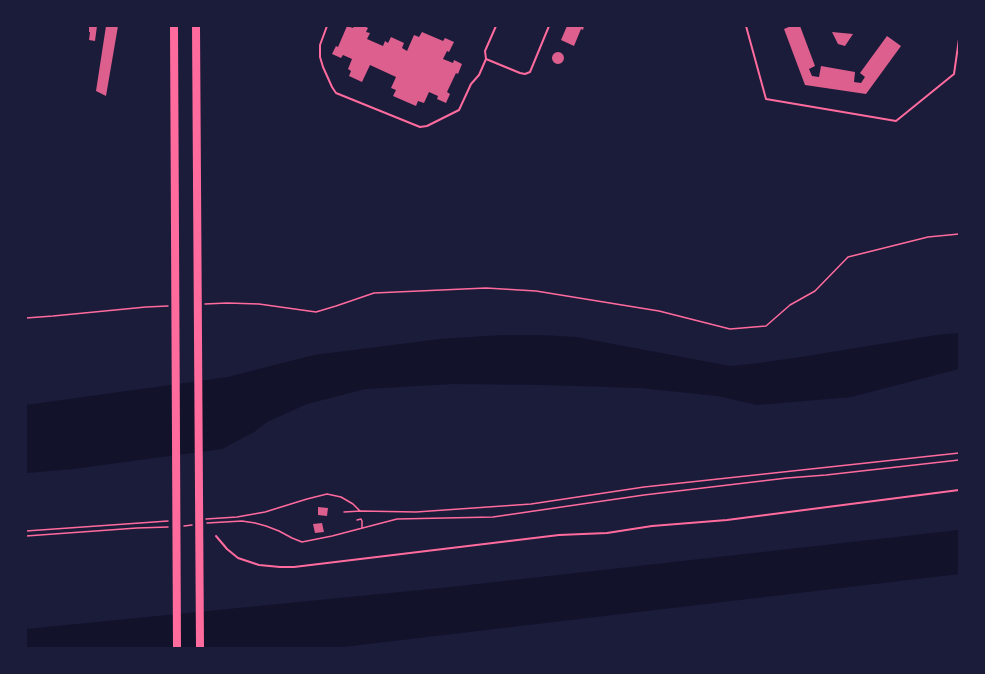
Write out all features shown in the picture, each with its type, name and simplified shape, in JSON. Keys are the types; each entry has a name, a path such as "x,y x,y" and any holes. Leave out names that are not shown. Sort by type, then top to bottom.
{"highway":[{"path":"174,26 177,648"},
{"path":"196,26 200,648"}],"lane":[{"path":"327,26 320,45 320,57 322,67 336,93 420,127 427,126 459,110 471,84 479,75 486,59 485,51 496,26"},
{"path":"486,59 520,74 530,72 549,26"},
{"path":"746,26 766,99 896,121 954,74 959,39"},
{"path":"216,536 227,549 238,558 259,565 280,568 559,535 607,533 652,526 727,520 959,490"}],"path":[{"path":"205,304 259,304 316,312 374,293 486,288 536,291 651,310 730,329 766,326 790,305 815,291 848,257 928,237 959,234"},
{"path":"26,318 168,306"},
{"path":"344,512 416,512 531,504 644,487 959,453"},
{"path":"204,524 242,521 255,523 279,531 302,542 332,536 397,519 493,516 652,494 959,460"},
{"path":"357,520 362,520 362,528"},
{"path":"182,526 197,524"},
{"path":"26,536 168,527"}],"shaded area":[{"path":"959,333 959,369 851,397 757,405 718,396 640,388 452,384 365,389 307,404 267,422 254,432 222,449 73,469 26,473 26,405 228,377 314,355 440,339 502,335 539,335 576,337 730,366 801,357 936,335"},
{"path":"959,530 959,574 334,648 26,648 26,629 451,587"}],"building":[{"path":"89,26 97,26 95,41 89,40"},
{"path":"106,26 118,26 106,96 96,91"},
{"path":"347,26 353,28 354,26 364,26 368,28 366,32 370,33 367,39 383,46 385,41 388,43 391,37 404,43 402,48 407,51 414,35 419,37 422,32 443,41 445,38 454,42 449,52 447,51 443,59 453,63 454,60 462,64 447,92 450,94 446,103 437,99 438,96 429,92 424,103 418,101 416,106 393,96 396,90 391,88 396,77 370,65 362,82 349,76 351,71 348,69 352,59 343,55 341,58 332,54 336,46 338,47"},
{"path":"567,26 584,26 583,30 581,29 574,46 561,40"},
{"path":"791,26 800,26 815,66 809,69 812,76 819,77 821,66 855,72 854,82 861,83 865,77 860,73 887,36 901,46 866,94 805,85 784,29"},
{"path":"832,32 853,34 845,46 838,44"},
{"path":"556,52 560,52 564,58 560,64 556,64 552,60 552,56"},
{"path":"318,507 328,508 327,516 318,515"},
{"path":"322,523 324,532 315,533 313,524"}]}
